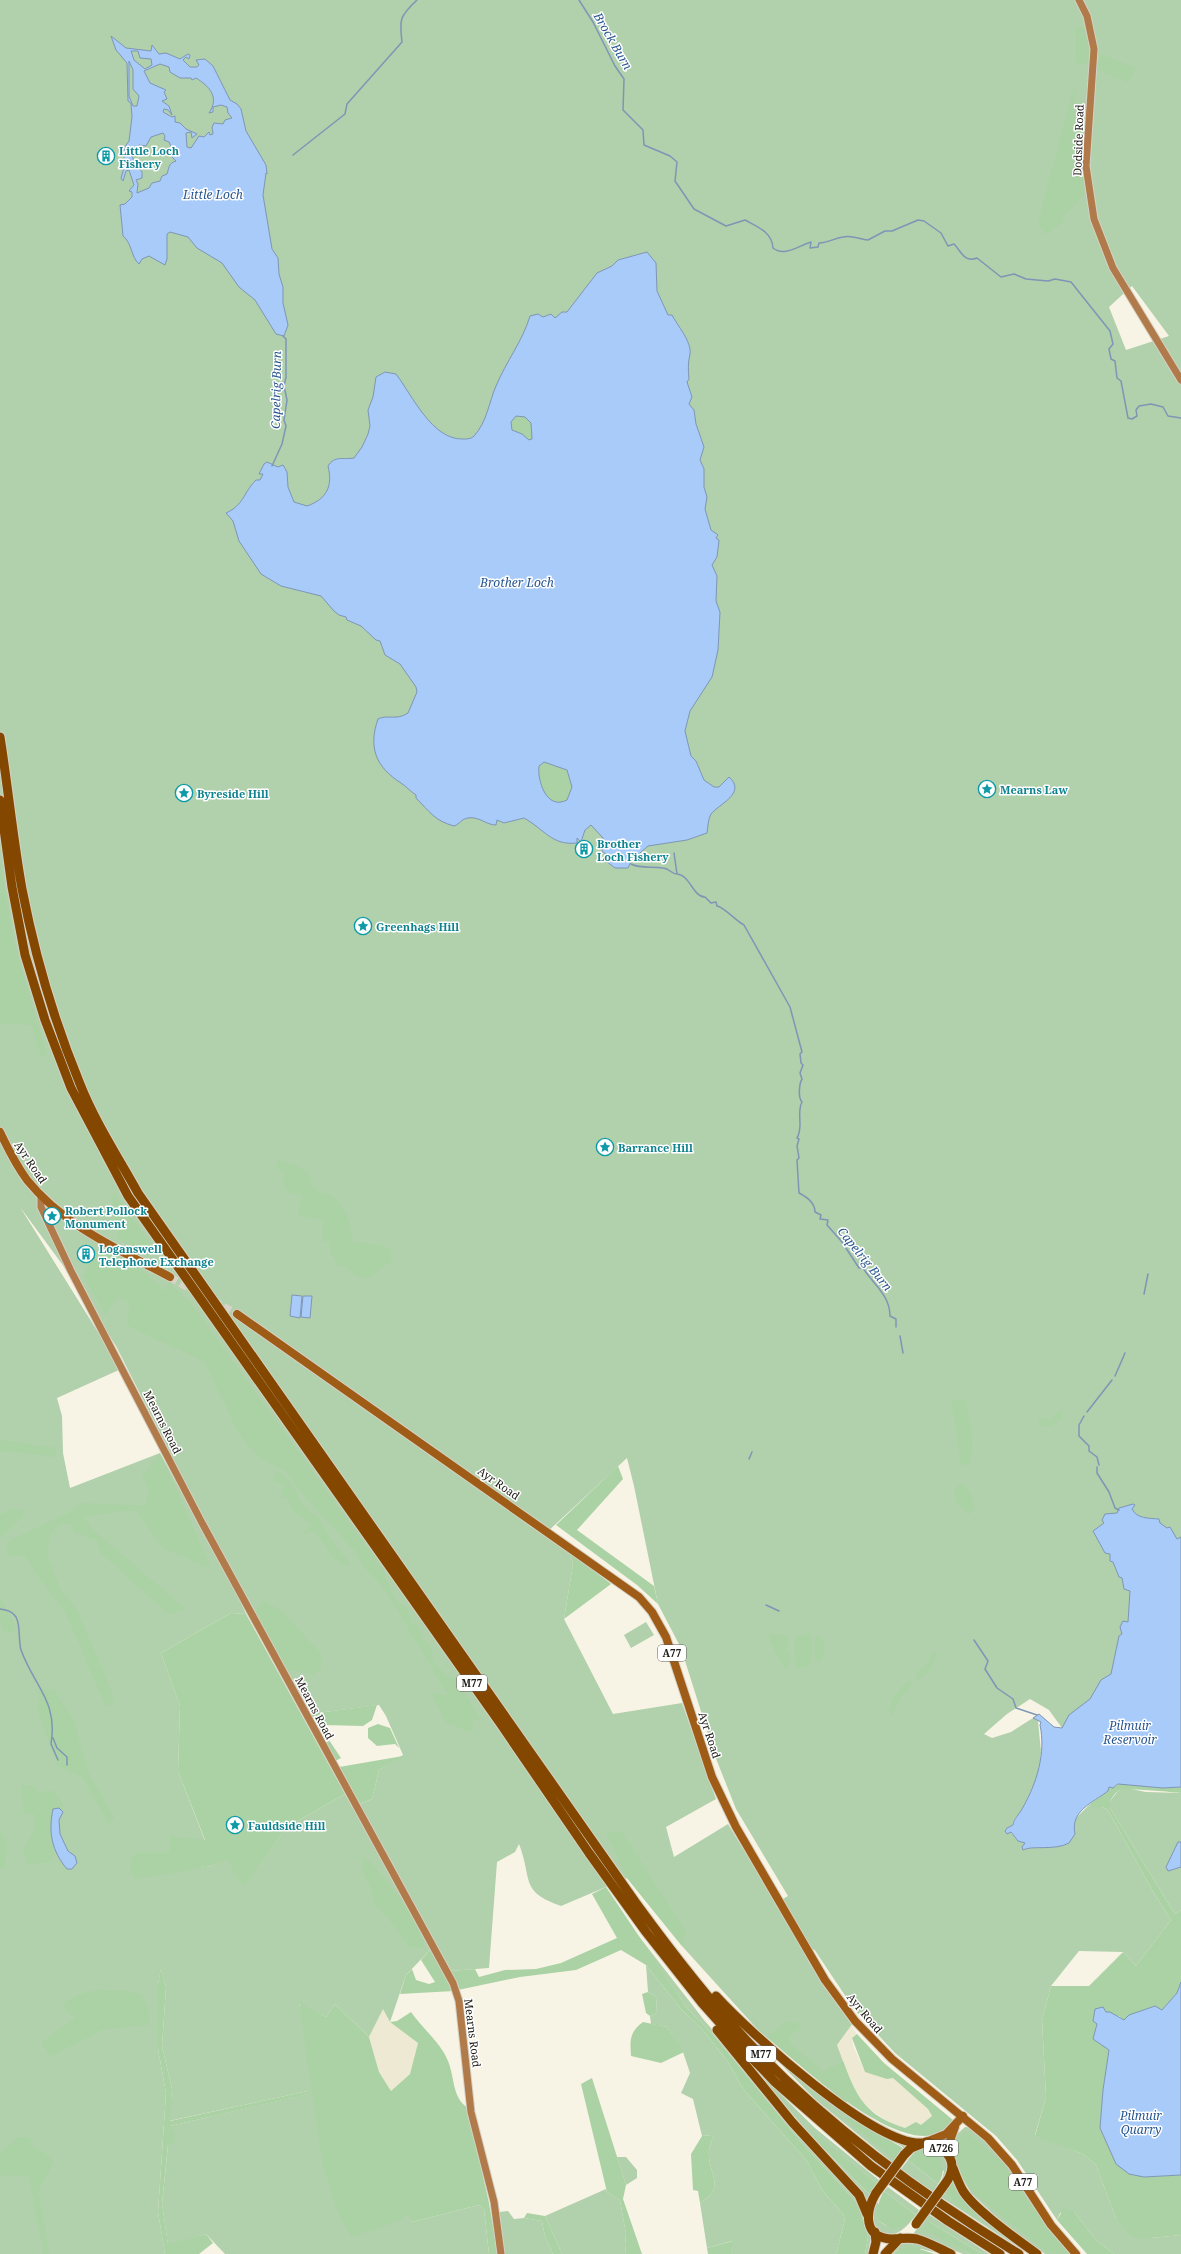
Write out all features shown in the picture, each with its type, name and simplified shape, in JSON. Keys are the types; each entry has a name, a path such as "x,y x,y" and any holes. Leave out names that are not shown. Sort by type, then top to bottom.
{"highway":[{"name":"M77","path":"0,737 22,888 36,951 54,1015 80,1085 108,1140 138,1193 659,1935 695,1980 748,2042 825,2115 907,2182 1019,2254"},
{"name":"M77","path":"0,800 12,887 25,955 45,1020 71,1088 128,1196 500,1723 614,1889 646,1932 718,2022 776,2082 824,2127 896,2185 1000,2254"},
{"path":"614,1889 638,1926 678,1982 792,2122 859,2195 867,2214 869,2224 875,2232 885,2238 918,2239 951,2254"},
{"path":"659,1935 739,2020 814,2085 874,2125 906,2140 924,2142"},
{"name":"A726","path":"867,2214 876,2193 904,2155 911,2148 924,2142 940,2147 948,2154 953,2168 950,2178 916,2224 884,2254"},
{"path":"953,2168 964,2192 970,2200 1011,2235 1037,2254"},
{"path":"873,2254 876,2242 875,2232"}],"main road":[{"name":"Ayr Road","path":"0,1132 12,1156 27,1180 66,1218 170,1277"},
{"name":"Ayr Road","path":"237,1314 638,1596 652,1612 666,1637 712,1778 730,1814 825,1980 855,2021 879,2046 911,2076 963,2116 988,2138 1006,2157 1051,2224 1076,2254"},
{"name":"A726","path":"924,2142 942,2136 955,2126 963,2116"},
{"name":"A726","path":"948,2154 950,2141 955,2126"}],"street":[{"name":"Dodside Road","path":"1079,0 1087,16 1094,49 1086,166 1094,219 1113,268 1181,380"},
{"name":"Mearns Road","path":"41,1195 41,1207 72,1272 201,1521 453,1983 459,2001 472,2112 494,2202 501,2254"}],"shaded area":[{"path":"383,2008 390,2022 418,2043 410,2074 391,2091 379,2072 369,2037"},
{"path":"851,2026 857,2034 852,2038 853,2046 865,2072 893,2077 928,2109 932,2116 921,2126 916,2123 905,2128 890,2123 861,2103 854,2091 837,2045"}],"green space":[{"path":"0,0 1181,0 1181,1697 1062,1728 1049,1710 1030,1699 1007,1714 984,1734 992,1738 1011,1732 1033,1718 1038,1721 1041,1752 1039,1773 1022,1810 1014,1820 1013,1825 1007,1828 1018,1841 1025,1843 1023,1850 1066,1844 1075,1834 1073,1821 1091,1803 1092,1807 1102,1807 1108,1810 1152,1890 1171,1920 1136,1966 1123,1952 1079,1951 1051,1986 1042,2020 1046,2097 1035,2135 1083,2154 1096,2165 1116,2218 1151,2238 1181,2235 1181,2254 1114,2254 1096,2240 1074,2212 1060,2213 1057,2220 1017,2160 996,2136 895,2053 854,2009 814,1949 808,1961 853,2023 837,2045 854,2091 846,2103 759,2031 682,1946 627,1878 561,1906 548,1901 533,1889 527,1875 519,1844 515,1852 497,1862 489,1968 450,1971 444,1974 430,1950 406,1975 390,2022 383,2009 369,2037 335,2004 326,2017 299,2003 302,2017 412,2222 479,2205 484,2209 489,2254 225,2254 206,2234 168,2245 162,2204 170,2126 308,2094 308,2091 169,2121 172,2089 162,2046 166,1987 161,1969 158,1984 158,2049 166,2093 158,2212 165,2254 0,2254","holes":["1132,286 1169,336 1126,350 1109,307","20,1207 62,1264 116,1346 209,1530 310,1714 379,1705 386,1716 403,1755 379,1770 372,1799 352,1807 345,1794 287,1827 243,1886 227,1858 212,1866 183,1870 205,1841 178,1771 180,1706 161,1653 231,1613 246,1614 234,1587 160,1453 70,1488 63,1453 62,1416 57,1398 121,1369","627,1458 658,1604 681,1648 715,1756 736,1809 788,1896 776,1903 728,1824 674,1857 666,1827 716,1799 682,1703 613,1714 564,1619 573,1564 570,1552 545,1534"]},
{"path":"1076,25 1085,29 1088,41 1090,65 1076,63"},
{"path":"1101,54 1136,68 1128,82 1096,69"},
{"path":"1075,83 1075,118 1087,120 1084,194 1060,220 1066,221 1045,234 1038,224"},
{"path":"516,416 525,417 531,423 532,439 529,440 522,434 512,430 511,422"},
{"path":"544,762 567,770 572,787 567,800 560,802 554,801 544,793 539,779 539,765"},
{"path":"0,863 14,943 47,1056 41,1056 31,1025 0,1023"},
{"path":"278,1160 304,1170 308,1174 312,1187 323,1195 331,1195 337,1201 348,1218 352,1240 354,1243 374,1244 390,1249 391,1263 385,1265 369,1278 355,1276 348,1267 337,1265 331,1252 330,1241 323,1242 324,1220 303,1216 298,1212 303,1197 299,1194 289,1193 283,1183 285,1173 276,1166"},
{"path":"111,1195 115,1195 159,1255 147,1255 119,1239"},
{"path":"101,1246 140,1268 165,1291 169,1283 190,1302 382,1568 395,1598 408,1608 409,1623 417,1625 423,1641 430,1646 434,1664 449,1677 458,1681 480,1720 471,1720 473,1725 472,1731 465,1730 445,1722 432,1693 449,1696 395,1606 378,1581 364,1567 355,1551 301,1492 287,1472 265,1460 250,1448 239,1433 205,1362 127,1325 130,1301 117,1298 106,1315 83,1276"},
{"path":"961,1399 966,1403 972,1434 972,1450 968,1466 961,1465 954,1412 951,1405 954,1400"},
{"path":"1061,1410 1063,1418 1052,1425 1039,1426 1039,1418 1050,1420"},
{"path":"0,1437 1,1440 56,1448 56,1457 11,1451 0,1452"},
{"path":"160,1454 211,1568 163,1548 136,1510 84,1516 90,1527 184,1608 169,1614 102,1554 96,1540 75,1533 71,1524 59,1524 50,1534 47,1557 61,1591 77,1610 114,1698 112,1705 106,1707 65,1611 40,1579 25,1556 9,1555 6,1548 11,1540 69,1513 81,1503 145,1506 149,1491 147,1484 142,1477"},
{"path":"618,1466 623,1479 577,1530 654,1586 658,1604 637,1585 556,1525"},
{"path":"275,1471 283,1475 289,1481 305,1508 318,1516 331,1540 349,1562 348,1567 334,1558 314,1530 303,1535 307,1528 314,1526 293,1510 286,1496 280,1499 284,1484 274,1480"},
{"path":"960,1484 967,1488 972,1498 974,1511 969,1514 956,1501 955,1489"},
{"path":"14,1509 24,1511 19,1520 0,1538 0,1515"},
{"path":"570,1552 611,1584 564,1619 573,1564"},
{"path":"0,1597 17,1630 6,1633 0,1622"},
{"path":"265,1602 279,1609 321,1654 321,1669 314,1675 294,1670 287,1671 254,1614 258,1606"},
{"path":"231,1613 246,1614 345,1794 287,1827 243,1887 227,1859 212,1866 134,1879 130,1865 133,1856 141,1853 170,1853 170,1836 205,1840 178,1771 180,1706 161,1653"},
{"path":"646,1622 654,1635 631,1648 624,1635"},
{"path":"770,1634 785,1636 789,1639 786,1651 791,1656 786,1671 770,1641"},
{"path":"810,1634 812,1646 810,1665 798,1668 796,1667 795,1640 797,1637"},
{"path":"815,1635 822,1640 825,1647 824,1654 819,1662 815,1659"},
{"path":"935,1652 937,1654 928,1672 917,1680 916,1675 929,1662 932,1654"},
{"path":"908,1681 914,1683 901,1697 893,1714 891,1714 889,1711 895,1694"},
{"path":"40,1689 53,1690 73,1719 88,1772 114,1818 109,1825 83,1777 58,1766 38,1711"},
{"path":"377,1705 372,1720 363,1726 324,1725 325,1734 341,1758 335,1761 310,1714"},
{"path":"378,1724 390,1728 399,1748 395,1744 377,1746 368,1738 368,1728"},
{"path":"403,1756 379,1770 372,1799 359,1804 339,1767"},
{"path":"1121,1783 1163,1788 1181,1787 1181,1793 1137,1790 1118,1791 1110,1801 1110,1808 1175,1914 1181,1910 1181,1982 1177,1993 1162,2010 1155,2006 1129,2015 1124,2021 1119,2016 1097,2024 1093,2039 1109,2050 1103,2090 1100,2128 1116,2164 1144,2177 1181,2175 1181,2235 1151,2238 1132,2237 1116,2218 1096,2165 1083,2154 1035,2136 1046,2097 1042,2020 1051,1986 1089,1986 1123,1952 1136,1966 1171,1920 1152,1890 1108,1810 1102,1807 1091,1807 1091,1803 1108,1791 1109,1787 1113,1788"},
{"path":"21,1785 33,1786 38,1793 52,1790 62,1803 63,1812 59,1808 53,1809 54,1852 51,1861 28,1865 23,1850 34,1832 35,1813 24,1814"},
{"path":"1126,1788 1146,1792 1181,1793 1181,1910 1175,1914 1110,1808 1110,1801 1118,1791"},
{"path":"621,1831 686,1932 682,1946 627,1878 606,1832"},
{"path":"0,1832 7,1847 4,1869 0,1869"},
{"path":"363,1857 371,1863 403,1902 416,1924 424,1947 418,1948 409,1946 388,1918 375,1905 372,1890 362,1869"},
{"path":"606,1887 687,2008 716,2038 800,2141 858,2204 868,2237 865,2254 836,2254 845,2219 843,2214 822,2190 807,2161 744,2090 728,2062 702,2029 682,2010 646,1965 621,1950 576,1970 520,1977 458,1990 450,1971 475,1969 479,1977 505,1970 536,1969 561,1963 617,1938 592,1894"},
{"path":"634,1930 704,2020 860,2201 865,2223 871,2236 868,2254 865,2254 868,2237 858,2204 800,2141 716,2038 687,2008"},
{"path":"430,1950 454,1991 400,1994 406,1975 412,1969 416,1980 429,1984 435,1982 421,1960"},
{"path":"646,1965 682,2010 702,2029 728,2062 744,2090 807,2161 822,2190 843,2214 845,2219 836,2254 731,2254 732,2241 707,2248 700,2203 713,2191 715,2185 709,2159 712,2135 702,2136 693,2099 681,2093 690,2073 683,2052 667,2027 651,2024 650,2016 657,2013 656,1997 648,1992"},
{"path":"161,1968 166,1987 162,2046 172,2089 170,2121 308,2091 309,2094 170,2126 175,2136 173,2143 168,2145 162,2204 168,2244 206,2234 213,2243 199,2254 165,2254 158,2212 166,2093 158,2049 158,1984"},
{"path":"92,1990 124,1991 141,1994 148,2009 148,2025 104,2029 50,2056 42,2042 76,2018 63,2006 68,2000"},
{"path":"648,1992 656,1997 657,2013 650,2016 646,2013 642,1994"},
{"path":"299,2002 326,2017 335,2004 369,2037 379,2072 391,2091 410,2074 418,2043 390,2022 397,2021 411,2012 441,2048 450,2067 456,2093 463,2104 468,2108 489,2203 498,2254 489,2254 484,2209 479,2205 412,2222 407,2214 399,2221 351,2237 337,2210 323,2165"},
{"path":"787,2021 797,2023 801,2028 789,2036 791,2044 823,2072 843,2061 858,2095 871,2111 880,2117 905,2128 916,2122 921,2125 932,2116 928,2109 893,2078 887,2079 865,2072 852,2038 857,2034 884,2063 953,2120 937,2134 914,2135 888,2126 859,2110 830,2090 767,2037"},
{"path":"643,2022 667,2027 684,2052 661,2063 631,2056 631,2037 635,2029"},
{"path":"764,2047 823,2097 909,2144 893,2163 815,2099","holes":["850,2117 903,2147 894,2158"]},
{"path":"747,2061 815,2128 880,2181 878,2184 815,2135 813,2138"},
{"path":"592,2078 626,2185 623,2199 642,2254 626,2254 626,2234 620,2200 607,2192 581,2084"},
{"path":"850,2117 903,2148 894,2159 846,2120"},
{"path":"965,2127 974,2128 1008,2164 1072,2254 1045,2254 1004,2224 971,2193 956,2167 953,2152 956,2135"},
{"path":"964,2130 1003,2163 1022,2194 1069,2254 1048,2253 975,2194 964,2180 955,2148"},
{"path":"815,2134 878,2184 870,2195 813,2138"},
{"path":"712,2135 709,2159 715,2185 713,2191 708,2197 700,2203 698,2191 693,2190 691,2154 702,2136"},
{"path":"18,2137 30,2138 33,2148 45,2153 54,2161 38,2191 49,2254 44,2254 29,2176 0,2175 0,2154"},
{"path":"813,2138 870,2195 867,2201"},
{"path":"923,2147 929,2148 940,2153 944,2157 948,2168 942,2180 944,2171 908,2160 916,2150"},
{"path":"921,2153 937,2156 939,2159 943,2173 938,2184 908,2160 914,2154"},
{"path":"617,2157 626,2157 637,2170 637,2178 626,2185"},
{"path":"908,2160 938,2184 933,2192 901,2169"},
{"path":"954,2179 960,2191 1035,2254 1029,2254 941,2197 944,2193 964,2209 965,2200 952,2182"},
{"path":"952,2182 965,2200 981,2216 976,2216 966,2211 944,2193"},
{"path":"888,2187 919,2210 916,2215 884,2191"},
{"path":"606,2189 607,2192 620,2200 626,2234 626,2254 562,2254 545,2216"},
{"path":"884,2191 916,2215 906,2225 892,2229 879,2221 878,2206"},
{"path":"878,2202 879,2221 884,2224 896,2227 904,2225 912,2220 899,2232 887,2234 881,2232 877,2228 872,2210"},
{"path":"1064,2208 1074,2212 1096,2240 1114,2254 1087,2254 1057,2220"},
{"path":"508,2211 514,2219 524,2218 542,2221 545,2237 553,2254 504,2254 499,2212"},
{"path":"527,2213 545,2216 562,2254 553,2254 545,2237 542,2221 524,2218"},
{"path":"928,2214 989,2254 982,2254 928,2221 952,2244 970,2254 963,2254 913,2234"},
{"path":"928,2221 982,2254 970,2254 922,2229"},
{"path":"733,2241 731,2254 708,2254 707,2248"},
{"path":"912,2241 942,2254 921,2249 899,2249 894,2254 890,2254 901,2243"},
{"path":"910,2246 935,2254 894,2254 899,2249"}],"water":[{"name":"Little Loch","path":"111,36 126,48 151,51 152,45 159,54 166,53 180,59 188,54 190,55 189,59 186,57 183,60 190,67 197,67 199,65 196,60 205,59 213,66 230,100 237,104 241,109 246,131 266,165 267,174 266,173 263,195 272,249 278,258 279,274 283,287 283,303 288,325 284,336 276,334 255,300 239,287 222,263 197,248 188,237 170,232 167,234 167,259 165,265 149,256 142,259 139,264 134,258 128,242 123,236 120,205 125,204 132,197 132,192 129,191 134,185 129,170 126,171 123,181 121,178 124,168 124,148 129,141 132,117 131,103 128,101 127,63 116,50","holes":["131,51 138,51 140,58 151,59 152,65 145,69 134,60","129,61 133,70 133,89 139,96 137,106 133,106 129,96","160,64 169,67 170,72 180,78 191,78 192,80 196,78 212,92 213,102 209,113 213,112 213,107 221,105 227,107 228,113 232,118 225,120 223,124 214,123 212,127 213,134 210,135 209,132 204,137 199,136 191,148 187,147 186,133 191,132 192,138 197,134 186,129 180,123 175,122 175,116 172,117 163,112 164,109 168,110 172,115 169,106 162,101 167,99 164,92 166,90 150,83 144,71","163,133 165,136 164,140 169,142 174,153 172,157 176,161 170,165 167,174 162,176 160,181 152,183 149,188 137,193 138,184 136,180 142,178 142,172 134,162 132,155 137,151 139,145 146,146 151,137"]},
{"name":"Brother Loch","path":"647,252 656,263 657,291 668,315 672,315 689,344 689,379 687,382 692,397 689,404 694,410 696,424 704,447 700,460 704,469 704,487 707,497 705,509 711,530 718,535 716,538 719,540 717,557 712,565 717,576 716,601 720,612 718,650 712,677 690,711 685,731 691,756 696,761 704,780 714,787 719,787 729,777 734,783 735,788 730,798 711,814 707,833 687,840 648,846 632,860 628,868 615,868 607,862 609,856 603,852 602,853 603,838 591,825 585,830 581,842 577,838 577,843 568,843 561,842 549,836 524,818 504,823 497,820 496,825 492,825 476,818 468,818 454,826 437,819 416,798 416,795 385,770 376,756 374,748 375,729 378,719 385,717 400,717 408,713 417,692 416,687 400,664 385,655 380,641 376,640 361,626 347,620 346,617 339,615 321,596 281,586 261,574 239,541 233,521 226,513 232,510 240,502 256,480 260,480 263,474 259,474 264,464 267,462 278,467 283,465 287,472 288,487 294,502 307,506 324,496 330,480 328,466 333,460 336,459 354,458 362,447 370,426 368,410 373,397 376,377 385,372 396,374 424,415 442,432 452,437 464,439 473,437 482,425 496,386 523,334 530,316 538,314 543,317 551,314 555,318 562,312 567,312 597,273 612,266 618,260","holes":["516,416 525,417 531,423 532,439 529,440 522,434 512,430 511,422","544,762 567,770 572,787 567,800 560,802 553,801 548,798 544,792 541,785 539,772 539,766"]},
{"path":"292,1295 302,1296 300,1318 290,1316"},
{"path":"303,1296 312,1296 310,1318 301,1317"},
{"name":"Pilmuir Reservoir","path":"1133,1504 1135,1505 1132,1509 1137,1515 1159,1519 1160,1523 1167,1528 1170,1527 1177,1539 1181,1537 1181,1787 1163,1788 1118,1784 1113,1788 1109,1787 1108,1791 1079,1813 1074,1826 1075,1834 1069,1843 1057,1847 1032,1848 1023,1850 1022,1847 1025,1843 1018,1841 1011,1832 1007,1834 1005,1831 1013,1825 1014,1820 1021,1811 1032,1789 1039,1768 1042,1746 1041,1722 1033,1718 1039,1714 1054,1727 1062,1728 1069,1715 1090,1699 1101,1680 1111,1674 1119,1636 1122,1634 1120,1627 1123,1621 1128,1622 1130,1591 1124,1589 1122,1578 1119,1577 1113,1562 1110,1561 1110,1554 1105,1553 1093,1531 1104,1523 1102,1520 1105,1514 1117,1513 1119,1508"},
{"path":"59,1808 63,1812 59,1820 60,1834 68,1851 75,1856 77,1863 72,1869 67,1869 62,1862 52,1841 51,1826 53,1809"},
{"path":"1178,1842 1181,1842 1181,1867 1168,1871 1166,1867"},
{"name":"Pilmuir Quarry","path":"1181,1982 1181,2175 1144,2177 1129,2174 1116,2164 1100,2128 1103,2090 1109,2050 1093,2039 1097,2024 1093,2021 1095,2009 1103,2007 1106,2012 1110,2012 1124,2020 1129,2015 1155,2006 1162,2010 1177,1993"}],"waterway":[{"name":"Brock Burn","path":"293,155 345,114 347,104 402,42 402,18 407,10 417,0"},
{"name":"Brock Burn","path":"579,0 593,22 615,66 624,79 623,110 643,130 644,145 670,156 677,162 675,181 694,209 726,226 745,220 764,231 770,238 773,248 782,251 791,250 811,242 810,248 818,247 819,243 846,237 868,240 885,231 892,231 918,220 924,221 941,233 948,246 954,244 963,256 969,259 977,258 1001,277 1014,274 1026,279 1048,281 1055,279 1071,282 1110,331 1113,344 1109,349 1111,359 1115,361 1117,378 1121,381 1128,418 1132,419 1137,416 1136,410 1139,406 1151,404 1163,407 1168,416 1181,418"},
{"name":"Capelrig Burn","path":"272,466 282,444 286,426 284,420 287,400 284,386 286,377 286,339 283,336"},
{"name":"Capelrig Burn","path":"674,853 677,874 685,878 697,894 705,897 711,903 716,902 717,906 744,925 790,1007 802,1052 800,1054 801,1063 803,1065 800,1073 802,1079 799,1094 802,1102 800,1106 800,1129 797,1138 799,1139 797,1146 799,1158 797,1160 799,1193 808,1198 814,1206 815,1212 821,1215 820,1219 828,1220 827,1225 842,1242 859,1268 863,1268 880,1290 887,1302 890,1316 896,1319 896,1327"},
{"path":"631,864 665,868 677,874"},
{"path":"1144,1294 1148,1274"},
{"name":"Capelrig Burn","path":"900,1336 903,1353"},
{"path":"1115,1376 1125,1353"},
{"path":"1087,1412 1112,1380"},
{"path":"1084,1416 1079,1425 1079,1436 1089,1446 1089,1451 1097,1457 1099,1465"},
{"path":"749,1459 752,1452"},
{"path":"1097,1467 1097,1473 1109,1492 1115,1508 1119,1510"},
{"path":"766,1605 779,1611"},
{"path":"0,1609 11,1612 18,1621 21,1650 48,1705 52,1729 51,1744 58,1760"},
{"name":"Capelrig Burn","path":"974,1640 988,1661 985,1669 997,1688 1013,1699 1016,1708 1037,1715"},
{"path":"53,1738 57,1748 67,1757 67,1765"}],"tunnel":[{"path":"170,1277 196,1292"},
{"path":"213,1301 237,1314"}],"place":[{"name":"Little Loch Fishery","path":"106,156"},
{"name":"Mearns Law","path":"987,789"},
{"name":"Byreside Hill","path":"184,793"},
{"name":"Brother Loch Fishery","path":"584,849"},
{"name":"Greenhags Hill","path":"363,926"},
{"name":"Barrance Hill","path":"605,1147"},
{"name":"Robert Pollock Monument","path":"52,1216"},
{"name":"Loganswell Telephone Exchange","path":"86,1254"},
{"name":"Fauldside Hill","path":"235,1825"}]}
